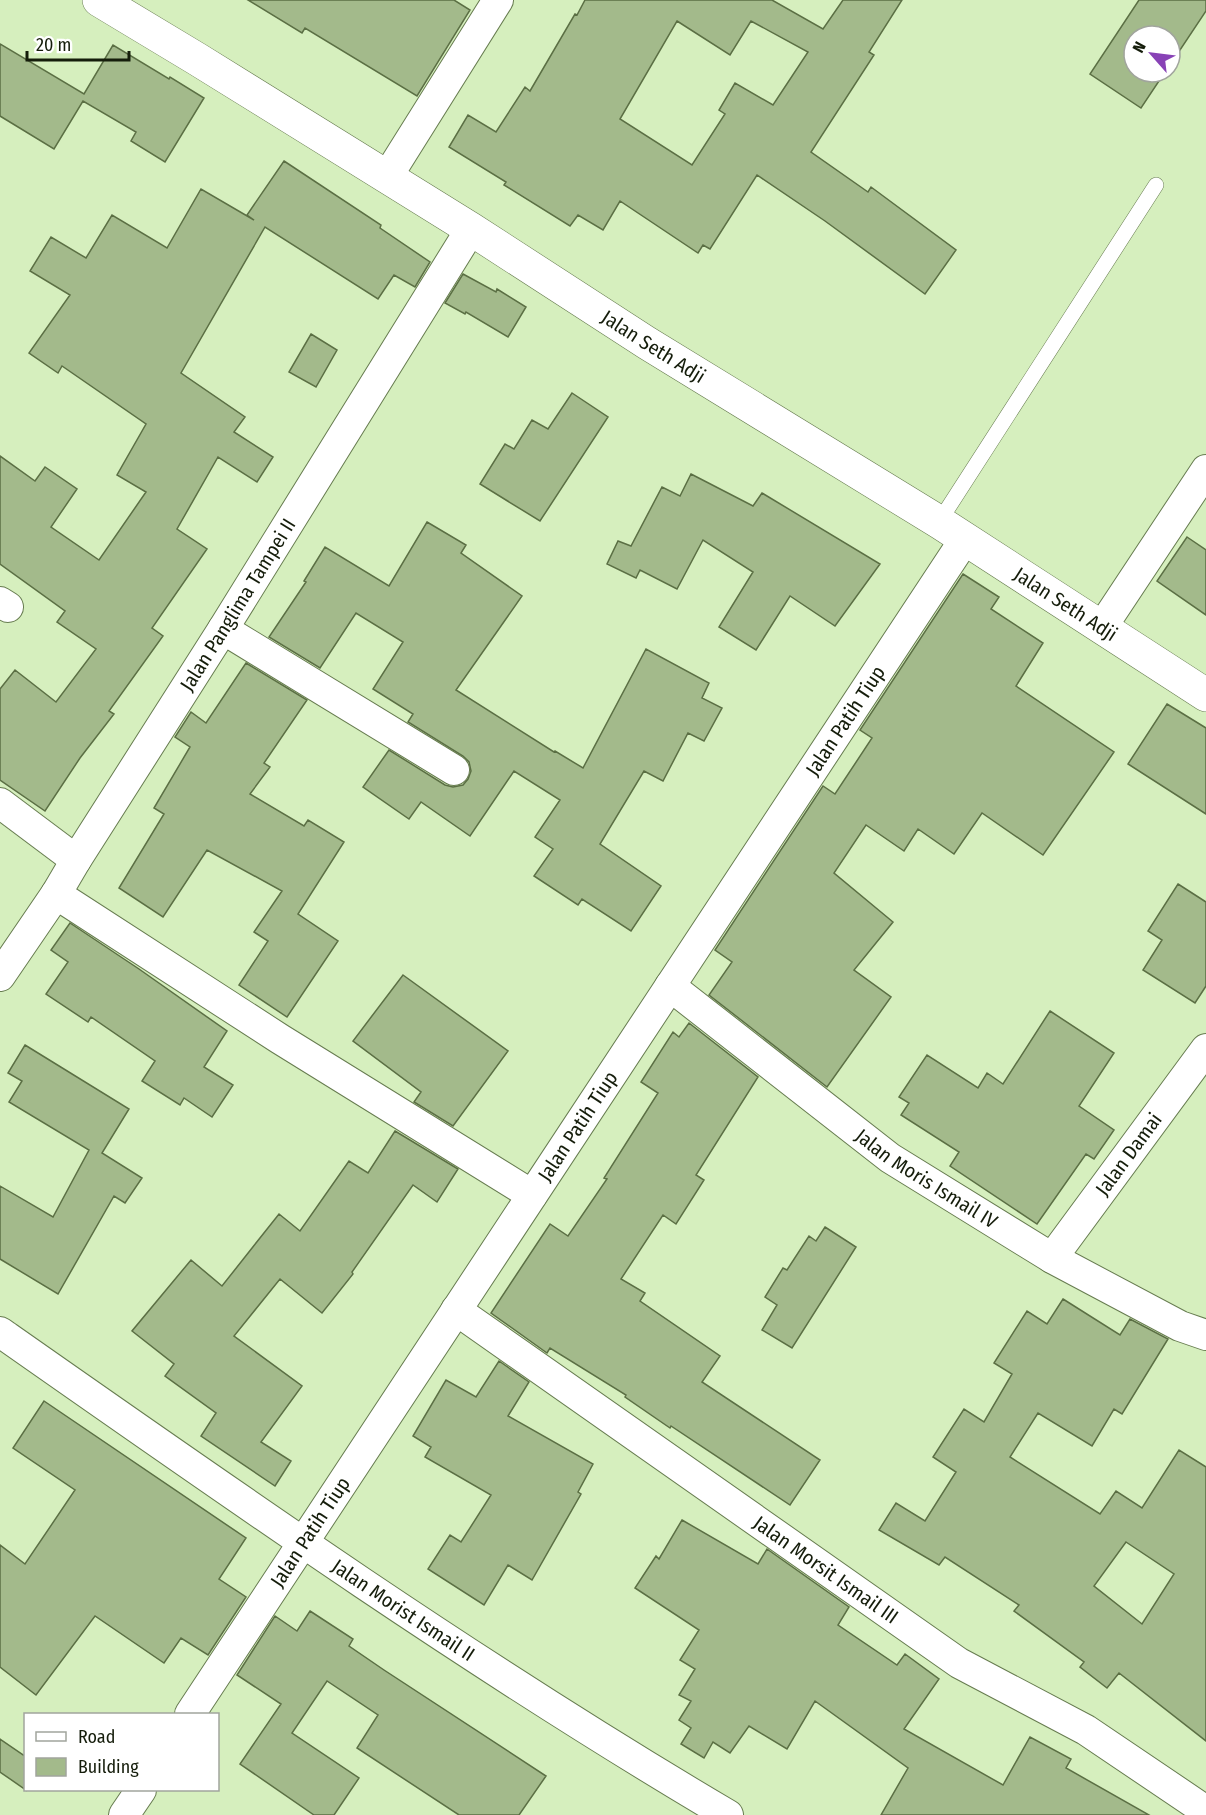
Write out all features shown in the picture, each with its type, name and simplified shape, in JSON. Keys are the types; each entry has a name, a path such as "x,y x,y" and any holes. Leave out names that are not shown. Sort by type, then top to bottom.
{"street":[{"name":"Jalan Seth Adji","path":"99,0 471,229 657,349 952,531 1206,695"},
{"path":"387,177 498,0"},
{"name":"Jalan Panglima Tampei II","path":"0,976 56,894 75,860 223,629 471,229"},
{"path":"1102,627 1206,470"},
{"name":"Jalan Patih Tiup","path":"191,1713 670,986 952,531"},
{"path":"223,629 454,770"},
{"path":"0,803 75,860"},
{"path":"56,894 280,1039 531,1195"},
{"name":"Jalan Moris Ismail IV","path":"670,986 890,1158 1052,1258 1180,1326 1206,1335"},
{"name":"Jalan Damai","path":"1052,1258 1206,1049"},
{"name":"Jalan Morsit Ismail III","path":"456,1310 960,1662 1086,1730 1206,1811"},
{"name":"Jalan Morist Ismail II","path":"0,1332 301,1543 633,1759 728,1815"},
{"path":"124,1815 140,1791"}],"lane":[{"path":"952,531 1156,185"}],"building":[{"path":"248,0 454,0 470,10 417,96 305,28 302,33"},
{"path":"585,0 772,0 823,29 843,0 902,0 869,52 874,55 811,152 868,192 871,187 956,250 925,294 757,175 710,249 703,245 698,253 620,201 603,230 578,215 570,226 504,185 506,182 449,147 468,115 496,132 525,87 530,91 575,14 577,15","holes":["677,21 730,55 751,21 808,52 773,105 735,83 719,110 725,114 692,165 620,119"]},
{"path":"1139,0 1206,0 1206,11 1182,47 1182,24 1123,24"},
{"path":"1122,26 1122,84 1157,84 1141,108 1090,74"},
{"path":"0,44 84,94 113,45 204,98 165,162 131,141 136,132 83,101 54,149 0,116"},
{"path":"284,161 381,225 380,228 430,262 415,287 394,275 378,299 265,227 181,373 245,417 234,432 273,457 257,482 218,457 177,529 207,549 152,628 163,636 109,711 114,714 80,758 45,811 0,780 0,689 15,670 56,702 96,649 57,622 65,611 0,564 0,456 35,481 45,467 77,489 51,527 99,560 146,492 117,475 146,424 62,366 58,373 29,353 70,295 30,271 51,237 86,258 112,215 167,248 201,189 254,220 247,215"},
{"path":"463,274 496,292 497,289 526,307 508,337 466,312 465,314 445,303"},
{"path":"311,334 337,350 316,387 289,372"},
{"path":"572,393 608,417 540,521 480,484 505,444 514,449 532,420 548,429"},
{"path":"691,474 753,506 762,493 880,564 835,626 790,596 756,650 719,627 753,572 703,540 677,589 640,570 636,578 607,564 618,541 631,546 662,487 680,496"},
{"path":"427,522 466,545 461,553 522,596 456,690 554,752 583,768 646,649 709,683 702,698 722,708 704,741 688,733 663,781 644,771 600,844 661,886 631,931 582,899 578,905 534,876 553,849 535,837 560,800 514,771 470,836 421,802 409,819 363,787 389,750 445,785 453,787 463,785 471,771 469,762 463,756 408,722 413,714 373,689 403,642 356,613 320,668 269,637 306,582 304,581 325,547 389,586"},
{"path":"1187,537 1206,550 1206,615 1157,581"},
{"path":"963,574 999,597 991,609 1043,643 1016,686 1114,752 1043,855 982,813 954,854 918,829 904,851 866,825 834,873 893,922 854,970 891,997 827,1087 709,995 732,962 715,950 823,786 835,794 872,738 860,730"},
{"path":"246,663 307,700 264,763 270,767 250,794 304,826 308,820 344,842 298,914 338,941 287,1017 239,985 268,941 254,932 282,891 207,850 163,917 119,888 164,814 154,808 190,747 175,737 191,712 206,723"},
{"path":"1167,704 1206,728 1206,814 1128,764"},
{"path":"1178,884 1206,902 1206,986 1195,1003 1143,970 1162,940 1148,931"},
{"path":"70,923 227,1031 204,1067 233,1085 212,1117 184,1098 180,1105 142,1081 155,1061 91,1017 88,1022 46,994 68,962 51,950"},
{"path":"403,975 508,1051 453,1126 414,1102 421,1092 353,1041"},
{"path":"1050,1011 1114,1053 1079,1106 1114,1130 1094,1159 1086,1154 1037,1224 950,1166 959,1152 901,1115 909,1103 899,1097 927,1055 978,1088 987,1073 1003,1084"},
{"path":"689,1023 758,1077 696,1175 704,1180 676,1224 663,1215 621,1279 645,1293 640,1301 720,1356 702,1382 820,1460 790,1505 671,1426 670,1428 625,1397 626,1395 550,1348 547,1353 491,1313 550,1224 568,1236 607,1179 604,1178 658,1093 641,1082 673,1032 679,1037"},
{"path":"25,1045 129,1109 102,1153 142,1178 125,1203 114,1196 58,1294 0,1259 0,1186 53,1217 89,1150 9,1102 22,1081 8,1073"},
{"path":"395,1131 458,1169 437,1202 413,1185 352,1272 353,1274 322,1313 280,1279 234,1336 302,1386 261,1442 291,1461 275,1486 201,1436 216,1413 165,1376 174,1364 132,1331 191,1260 222,1286 279,1214 300,1231 349,1161 368,1173"},
{"path":"825,1227 856,1247 792,1348 762,1330 777,1305 765,1297 783,1268 787,1270 809,1236 816,1241"},
{"path":"1063,1299 1120,1335 1130,1319 1168,1339 1122,1414 1114,1409 1092,1446 1038,1413 1010,1457 1100,1514 1116,1491 1142,1508 1179,1450 1206,1467 1206,1741 1119,1673 1107,1688 1080,1667 1084,1662 1014,1611 1019,1605 945,1557 939,1565 879,1530 896,1503 925,1521 956,1472 933,1457 964,1409 984,1422 1012,1374 994,1363 1027,1311 1047,1324","holes":["1126,1542 1174,1574 1142,1624 1094,1586"]},
{"path":"499,1361 529,1382 508,1416 593,1464 578,1492 581,1494 532,1580 508,1565 484,1605 428,1569 450,1535 461,1542 491,1495 425,1457 431,1447 413,1436 446,1380 476,1397"},
{"path":"44,1401 246,1538 219,1579 246,1597 208,1655 181,1638 164,1663 95,1616 36,1695 0,1667 0,1545 25,1564 75,1490 13,1448"},
{"path":"682,1520 758,1564 767,1549 849,1607 838,1625 897,1665 905,1654 939,1679 904,1729 1003,1785 1030,1737 1071,1759 1066,1768 1149,1815 881,1815 908,1768 815,1701 787,1749 749,1726 730,1753 713,1742 704,1758 681,1744 691,1728 679,1720 691,1701 679,1695 695,1669 680,1660 699,1630 635,1588 656,1556 659,1559"},
{"path":"310,1611 353,1639 349,1646 546,1776 519,1815 459,1815 357,1748 378,1715 327,1681 292,1733 359,1778 334,1815 314,1815 240,1764 281,1704 237,1675 275,1616 297,1631"},
{"path":"0,1739 24,1756 24,1789 0,1772"}]}
